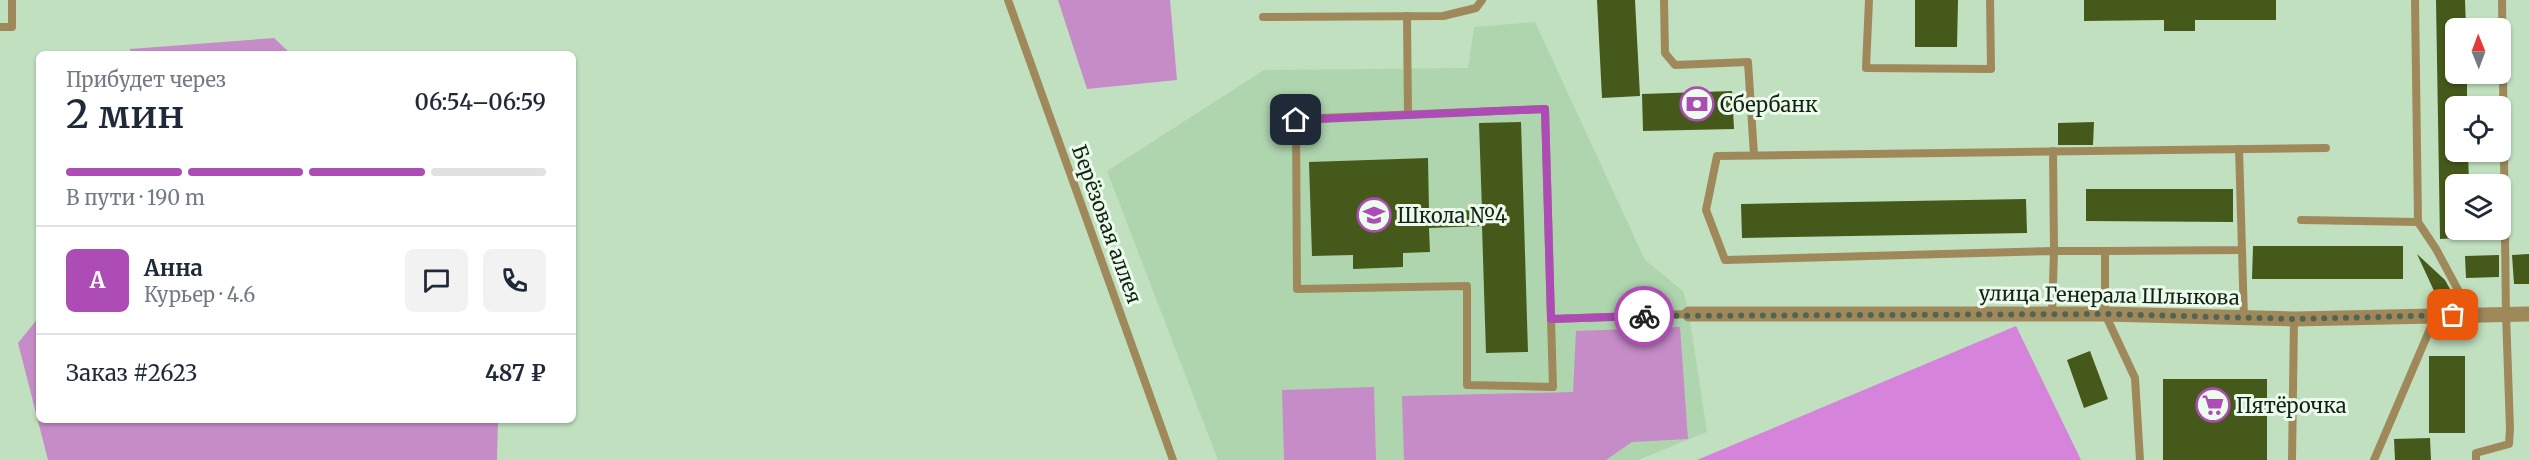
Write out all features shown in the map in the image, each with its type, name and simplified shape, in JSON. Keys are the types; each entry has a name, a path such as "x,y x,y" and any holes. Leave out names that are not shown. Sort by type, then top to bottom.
{"street":[{"name":"улица Генерала Шлыкова","path":"1689,314 2105,314 2295,319 2529,314"}],"lane":[{"path":"0,27 12,27 12,0"},
{"name":"Берёзовая аллея","path":"1008,0 1173,460"},
{"path":"1263,17 1443,16 1476,8 1482,0"},
{"path":"1664,0 1665,53 1675,65 1748,62 1754,155"},
{"path":"1869,0 1866,68 1990,69 1990,0"},
{"path":"2415,0 2418,222 2436,249 2471,314"},
{"path":"2476,460 2476,453 2509,444 2502,0"},
{"path":"1407,16 1408,115"},
{"path":"1545,109 1551,319 1553,387 1467,385 1467,286 1297,289 1296,120 1545,109"},
{"path":"2242,250 2054,251 1725,260 1706,210 1717,156 2326,148"},
{"path":"2239,149 2244,318"},
{"path":"2052,314 2053,151"},
{"path":"2301,220 2418,222"},
{"path":"2105,251 2105,314 2135,378 2140,460"},
{"path":"1551,319 1689,314"},
{"path":"2374,460 2436,315"},
{"path":"2292,460 2295,319"}],"shaded area":[{"path":"1058,0 1170,0 1177,80 1087,89"},
{"name":"Школа №4","path":"1535,22 1645,260 1683,291 1689,314 1707,432 1638,460 1218,460 1107,171 1264,70 1468,68 1474,27"},
{"path":"274,38 288,51 130,51 130,49"},
{"path":"36,321 36,413 18,343"},
{"path":"2016,326 2081,460 1697,460"},
{"path":"1680,327 1688,439 1632,442 1606,460 1404,460 1402,396 1573,392 1576,331"},
{"path":"1374,387 1376,460 1284,460 1282,390"},
{"path":"39,423 498,423 497,460 48,460"}],"building":[{"path":"1597,0 1635,0 1640,96 1602,98"},
{"path":"1915,0 1958,0 1957,47 1915,47"},
{"path":"2084,0 2276,0 2276,20 2195,20 2195,31 2164,31 2164,20 2084,21"},
{"path":"2436,0 2465,0 2466,18 2445,18 2445,84 2467,84 2467,96 2445,96 2445,162 2468,162 2469,174 2445,174 2445,239 2440,239"},
{"path":"1732,91 1734,129 1643,131 1642,94"},
{"path":"1521,122 1528,352 1486,353 1482,226 1429,228 1430,252 1403,253 1403,267 1353,269 1353,255 1312,256 1309,162 1428,158 1429,211 1482,210 1479,123"},
{"path":"2094,122 2093,145 2058,145 2058,123"},
{"path":"2086,189 2233,189 2233,222 2086,221"},
{"path":"2026,199 2027,233 1742,238 1741,204"},
{"path":"2253,246 2403,246 2403,279 2252,279"},
{"path":"2417,254 2445,280 2455,298 2435,293"},
{"path":"2529,254 2529,284 2514,284 2512,255"},
{"path":"2499,255 2499,277 2466,278 2465,256"},
{"path":"2090,351 2108,399 2084,408 2067,360"},
{"path":"2429,356 2465,356 2465,433 2429,433"},
{"path":"2163,379 2267,379 2267,460 2163,460"},
{"path":"2430,438 2431,460 2395,460 2394,439"}],"way so far":[{"path":"1644,316 1689,314 2105,314 2295,319 2453,315"}],"place":[{"name":"Сбербанк","path":"1697,104"},
{"name":"Школа №4","path":"1374,215"},
{"name":"Пятёрочка","path":"2213,405"}],"route":[{"path":"1296,120 1545,109 1551,319 1644,316"}]}
